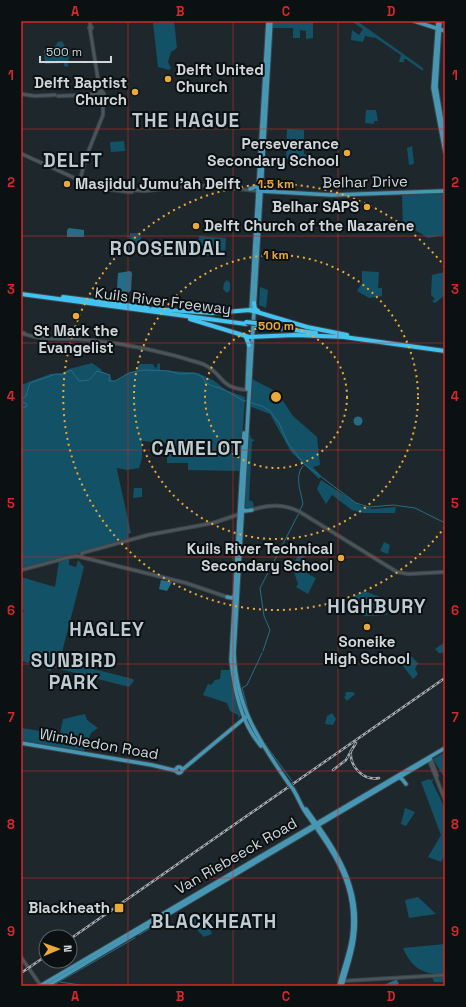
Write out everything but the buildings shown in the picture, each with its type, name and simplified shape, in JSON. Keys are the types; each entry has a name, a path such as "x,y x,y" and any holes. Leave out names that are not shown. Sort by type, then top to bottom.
{"highway":[{"name":"Kuils River Freeway","path":"21,293 445,349"},
{"path":"254,303 255,309 260,312"},
{"path":"153,310 213,313 252,310 307,327 347,336"},
{"path":"153,310 194,320 251,337 295,335 347,336"},
{"path":"244,336 248,339 249,345"}],"main road":[{"path":"252,310 254,303 269,21"},
{"path":"415,21 445,30"},
{"path":"439,21 434,96 445,152"},
{"path":"438,28 436,93 445,142"},
{"path":"250,189 256,188 260,182"},
{"path":"260,182 263,188 267,191"},
{"name":"Belhar Drive","path":"260,191 347,193 445,190"},
{"path":"260,191 267,191"},
{"path":"240,514 242,508 257,213 260,191"},
{"path":"248,390 249,345 251,337"},
{"path":"247,405 232,667 236,692 246,716 266,751 316,825 324,833"},
{"path":"242,508 245,511 252,510"},
{"path":"227,597 235,599"},
{"path":"225,733 246,716"},
{"path":"246,716 248,726"},
{"path":"180,769 246,716"},
{"path":"240,722 244,721 257,742 266,751"},
{"name":"Wimbledon Road","path":"21,742 180,769"},
{"name":"Van Riebeeck Road","path":"47,986 445,749"},
{"name":"Van Riebeeck Road","path":"41,986 316,825 326,822 410,772 429,758"},
{"path":"179,763 181,766 180,769"},
{"path":"400,778 405,782 404,776 410,772"},
{"path":"300,802 305,807 334,853 344,873 345,884 350,893 353,913 352,935 342,983"},
{"path":"326,822 322,827 324,833 346,870 355,904 354,939 342,983 339,986"}],"street":[{"path":"80,181 86,157 102,116 103,100 90,21"},
{"path":"21,94 35,96 63,96 101,93"},
{"path":"21,154 86,184 102,189 138,191 197,186 250,189 260,191"},
{"path":"234,188 260,191"},
{"path":"23,333 43,339 82,339 129,346 203,364 211,368 228,386 234,389 248,390"},
{"path":"80,557 82,553 137,538 204,525 252,510 276,505 288,507 299,512 398,572 408,574 445,572"},
{"path":"21,570 70,557 80,557 186,583 227,597"},
{"path":"429,758 445,800"},
{"path":"21,957 41,986"},
{"path":"342,983 445,975"}],"shaded area":[{"path":"174,21 177,48 171,52 168,62 171,68 169,70 158,67 153,23"},
{"path":"272,21 313,21 313,38 306,39 306,31 300,30 300,38 293,38 293,28 271,28"},
{"path":"351,21 357,21 423,68 423,71 406,59 404,59 404,62 399,62 401,55 376,38 365,36 363,42 351,40 352,30 359,35 363,29"},
{"path":"62,41 69,53 68,67 64,66 64,63 45,64 44,50 53,49 58,42"},
{"path":"366,110 376,110 378,121 374,121 374,124 365,123"},
{"path":"287,129 304,130 304,154 307,155 306,160 286,159"},
{"path":"124,141 125,151 111,152 110,142"},
{"path":"412,146 414,164 409,165 407,148"},
{"path":"445,192 445,235 428,238 412,228 403,228 402,195"},
{"path":"69,228 84,230 84,237 67,237 67,230"},
{"path":"130,233 138,233 141,236 140,252 128,251"},
{"path":"199,236 226,238 225,256 198,255"},
{"path":"155,250 166,252 165,256 155,256 152,252"},
{"path":"130,271 132,273 130,292 119,291 117,289 118,273"},
{"path":"362,271 379,272 378,288 382,288 382,296 369,298 357,291 362,283"},
{"path":"445,272 445,295 435,303 432,301 435,299 431,295 432,275"},
{"path":"227,280 230,283 230,290 227,293 223,289 224,283"},
{"path":"260,287 268,290 266,308 259,305"},
{"path":"92,363 102,370 101,371 110,375 112,381 135,371 140,364 153,364 156,369 158,363 160,364 160,370 198,373 213,380 226,390 245,397 240,471 188,470 188,463 167,463 167,447 165,447 165,443 142,441 142,458 139,468 127,470 117,468 131,533 128,534 129,540 21,569 21,385 50,374 62,373 69,369"},
{"path":"252,379 277,392 293,416 317,437 320,465 313,467 321,476 319,479 291,452 270,414 249,406"},
{"path":"356,417 360,417 362,421 360,425 356,425 354,423 354,419"},
{"path":"248,433 252,439 255,440 252,442 249,500 253,502 254,508 245,510"},
{"path":"321,480 361,506 372,509 396,507 395,513 363,513 352,510 332,495 326,504 317,489"},
{"path":"134,488 142,488 142,497 133,498"},
{"path":"384,542 390,545 388,554 380,551"},
{"path":"302,548 309,551 300,564 295,561"},
{"path":"69,559 69,565 76,567 78,560 84,567 60,660 57,659 57,663 61,664 62,661 133,679 134,681 129,687 52,667 51,671 47,670 47,667 21,661 21,613 24,611 21,607 21,577 55,587 59,561"},
{"path":"296,568 304,572 307,568 310,570 308,574 316,578 308,594 296,587 298,584 294,572"},
{"path":"161,580 172,582 167,591 159,589"},
{"path":"364,591 389,600 392,609 387,610 387,615 365,616 347,608 352,597"},
{"path":"445,642 445,653 439,653 435,649"},
{"path":"410,655 418,663 415,669 418,674 413,679 400,662"},
{"path":"221,670 230,670 233,690 241,714 238,719 238,715 230,711 227,703 203,695 208,684 211,685 215,680 220,679"},
{"path":"353,692 355,694 347,701 344,697 346,696 345,693"},
{"path":"332,713 336,719 333,725 325,724 327,716"},
{"path":"85,714 87,720 98,728 91,733 84,751 21,742 21,728 60,734 63,719"},
{"path":"445,752 445,776 444,777 433,759"},
{"path":"434,779 432,782 445,808 445,855 441,862 428,857 441,835 421,782"},
{"path":"405,808 415,812 406,826 401,824"},
{"path":"418,897 436,914 409,918 405,900"},
{"path":"204,912 212,934 204,937 197,930 189,928 187,925 193,923 191,920"},
{"path":"445,944 445,974 425,972 415,966 410,961 403,948"},
{"path":"445,976 445,982 434,982 432,977"},
{"path":"397,980 399,984 394,986 382,986"}],"waterway":[{"path":"21,400 26,396 30,383 56,374 62,375 71,370 79,381 89,380 97,371 110,375 109,381 115,381 129,373 143,370 169,371 180,374 194,373 203,377 205,382 210,385 225,390 242,400 262,406 270,411 279,423 288,443 303,463 356,503 369,507 393,505 415,508 445,523"},
{"path":"21,401 27,404 27,406 21,409"},
{"path":"300,510 303,504 299,474 303,466"},
{"path":"263,651 270,630 264,616 260,588 299,513"},
{"path":"248,710 242,688 247,685 262,653"},
{"path":"263,741 292,781"},
{"path":"139,935 167,918"},
{"path":"52,986 135,938"},
{"path":"60,982 87,986"}],"railway":[{"path":"78,933 445,678"},
{"path":"356,743 351,751 352,762 355,767 363,775 379,778"},
{"path":"333,770 346,760 351,751"},
{"path":"21,973 38,961"}],"place":[{"name":"Delft United Church","path":"168,79"},
{"name":"Delft Baptist Church","path":"135,92"},
{"name":"Perseverance Secondary School","path":"347,153"},
{"name":"Masjidul Jumu'ah Delft","path":"67,184"},
{"name":"Belhar SAPS","path":"367,207"},
{"name":"Delft Church of the Nazarene","path":"196,226"},
{"name":"St Mark the Evangelist","path":"76,316"},
{"name":"Kuils River Technical Secondary School","path":"341,558"},
{"name":"Soneike High School","path":"367,627"},
{"name":"Blackheath","path":"119,908"}],"district":[{"name":"THE HAGUE","path":"186,120"},
{"name":"DELFT","path":"73,160"},
{"name":"ROOSENDAL","path":"168,248"},
{"name":"CAMELOT","path":"197,448"},
{"name":"HIGHBURY","path":"377,606"},
{"name":"HAGLEY","path":"107,629"},
{"name":"SUNBIRD PARK","path":"74,671"},
{"name":"BLACKHEATH","path":"214,921"}]}
